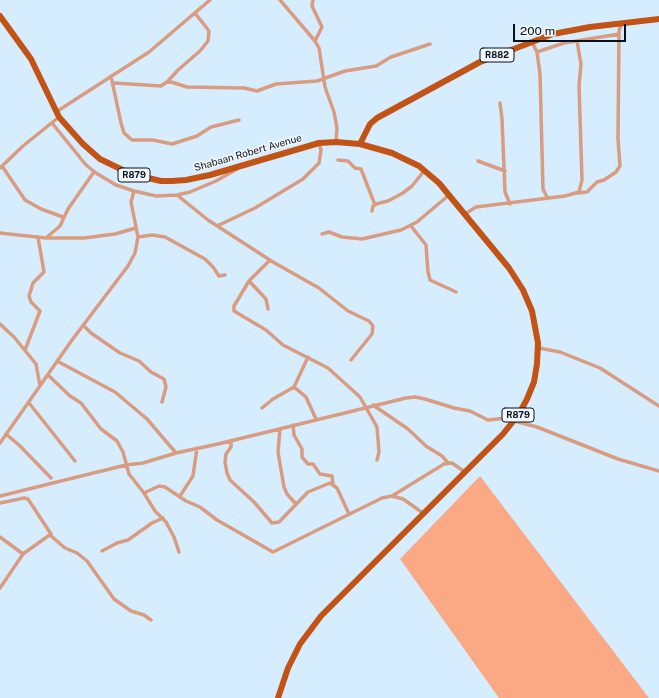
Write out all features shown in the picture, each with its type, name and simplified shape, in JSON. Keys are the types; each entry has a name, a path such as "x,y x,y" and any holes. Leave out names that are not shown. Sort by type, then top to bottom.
{"main road":[{"name":"Shabaan Robert Avenue","path":"0,16 31,59 58,115 83,144 100,159 131,174 161,181 186,180 319,143 339,142"},
{"name":"R882","path":"360,144 370,124 377,118 480,62 553,34 659,19"},
{"name":"R879","path":"278,698 288,668 300,644 321,616 465,472 515,419 527,400 534,382 538,348 532,311 523,290 509,268 439,183 424,171 392,153 360,144 339,142"}],"street":[{"path":"63,217 41,209 25,200 1,167 52,123 58,115 111,76 149,52 210,0"},
{"path":"280,0 315,41 322,63 323,79 334,112 339,142"},
{"path":"312,1 322,27 315,41"},
{"path":"114,83 161,86 168,81 200,51 208,41 209,31 195,14"},
{"path":"465,214 476,207 510,204 587,192 597,182 604,180 616,172 620,166 618,139 619,34 621,24"},
{"path":"537,52 548,47 619,34"},
{"path":"577,41 581,58 579,85 582,180 581,188 577,194"},
{"path":"532,42 537,52 540,74 543,189 547,198"},
{"path":"168,81 188,87 244,88 257,90 276,84 309,83 345,71 376,66 391,57 430,44"},
{"path":"111,76 114,83 124,133 132,140 153,140 172,144 197,136 211,127 239,120"},
{"path":"500,103 505,192 510,204"},
{"path":"52,123 94,172 116,185 134,191 156,196 177,195 202,188 240,166"},
{"path":"217,226 255,208 303,179 319,163 322,150 319,143"},
{"path":"338,160 348,161 355,168 362,169 375,205"},
{"path":"478,161 505,171"},
{"path":"372,211 375,205 388,201 412,186 424,171"},
{"path":"46,238 60,226 63,217 94,172"},
{"path":"538,199 543,189"},
{"path":"0,442 3,435 29,402 83,325 128,266 137,248 138,237 131,202 134,191"},
{"path":"177,195 198,214 270,260 319,288 348,311 372,324 372,334 369,340 351,360"},
{"path":"322,234 329,232 342,237 362,239 401,230 411,226 449,195"},
{"path":"411,226 426,245 430,280 456,292"},
{"path":"0,232 46,238 91,238 136,228"},
{"path":"138,237 152,235 165,237 205,259 219,276 225,275"},
{"path":"25,350 40,311 31,302 29,296 33,283 44,272 38,237"},
{"path":"270,260 249,281 234,306 234,311 266,330 283,345 308,357 335,373 360,397 378,432 379,452 377,460"},
{"path":"249,281 266,299 268,309"},
{"path":"0,324 25,350 37,366 40,386"},
{"path":"83,325 115,350 139,361 154,374 164,379 166,387 162,402"},
{"path":"538,348 560,352 600,368 659,406"},
{"path":"262,408 273,399 294,388 308,357"},
{"path":"57,361 115,392 147,419 176,452"},
{"path":"48,375 70,396 81,404 101,429 117,441 129,474 144,493 155,511 163,518 170,529 179,552"},
{"path":"294,388 306,397 316,420"},
{"path":"0,496 126,465 143,463 176,452 230,441 373,405 415,397 470,411 488,420 515,419 618,459 659,471"},
{"path":"29,402 75,461"},
{"path":"373,405 408,428 448,463 455,464 465,472"},
{"path":"293,425 294,435 302,449 302,457 307,464 313,464 320,474 332,476 333,484 349,514"},
{"path":"280,429 278,452 284,486 287,494 296,504"},
{"path":"3,435 20,446 51,478"},
{"path":"230,441 231,447 226,454 226,473 234,485 254,502 268,520 275,523 280,522 311,490 326,484 333,484"},
{"path":"180,496 193,476 197,448"},
{"path":"144,493 161,486 180,496 186,501 200,507 217,520 273,552 372,502 392,496 448,463"},
{"path":"392,496 403,499 423,513"},
{"path":"0,504 24,498 28,499 50,532 50,535 65,548 81,556 87,561 114,599 131,611 144,615 151,620"},
{"path":"102,551 117,543 128,540 152,523 163,518"},
{"path":"0,588 23,554 50,535"},
{"path":"0,537 23,554"}],"shaded area":[{"path":"480,476 649,698 499,698 400,559"}]}
